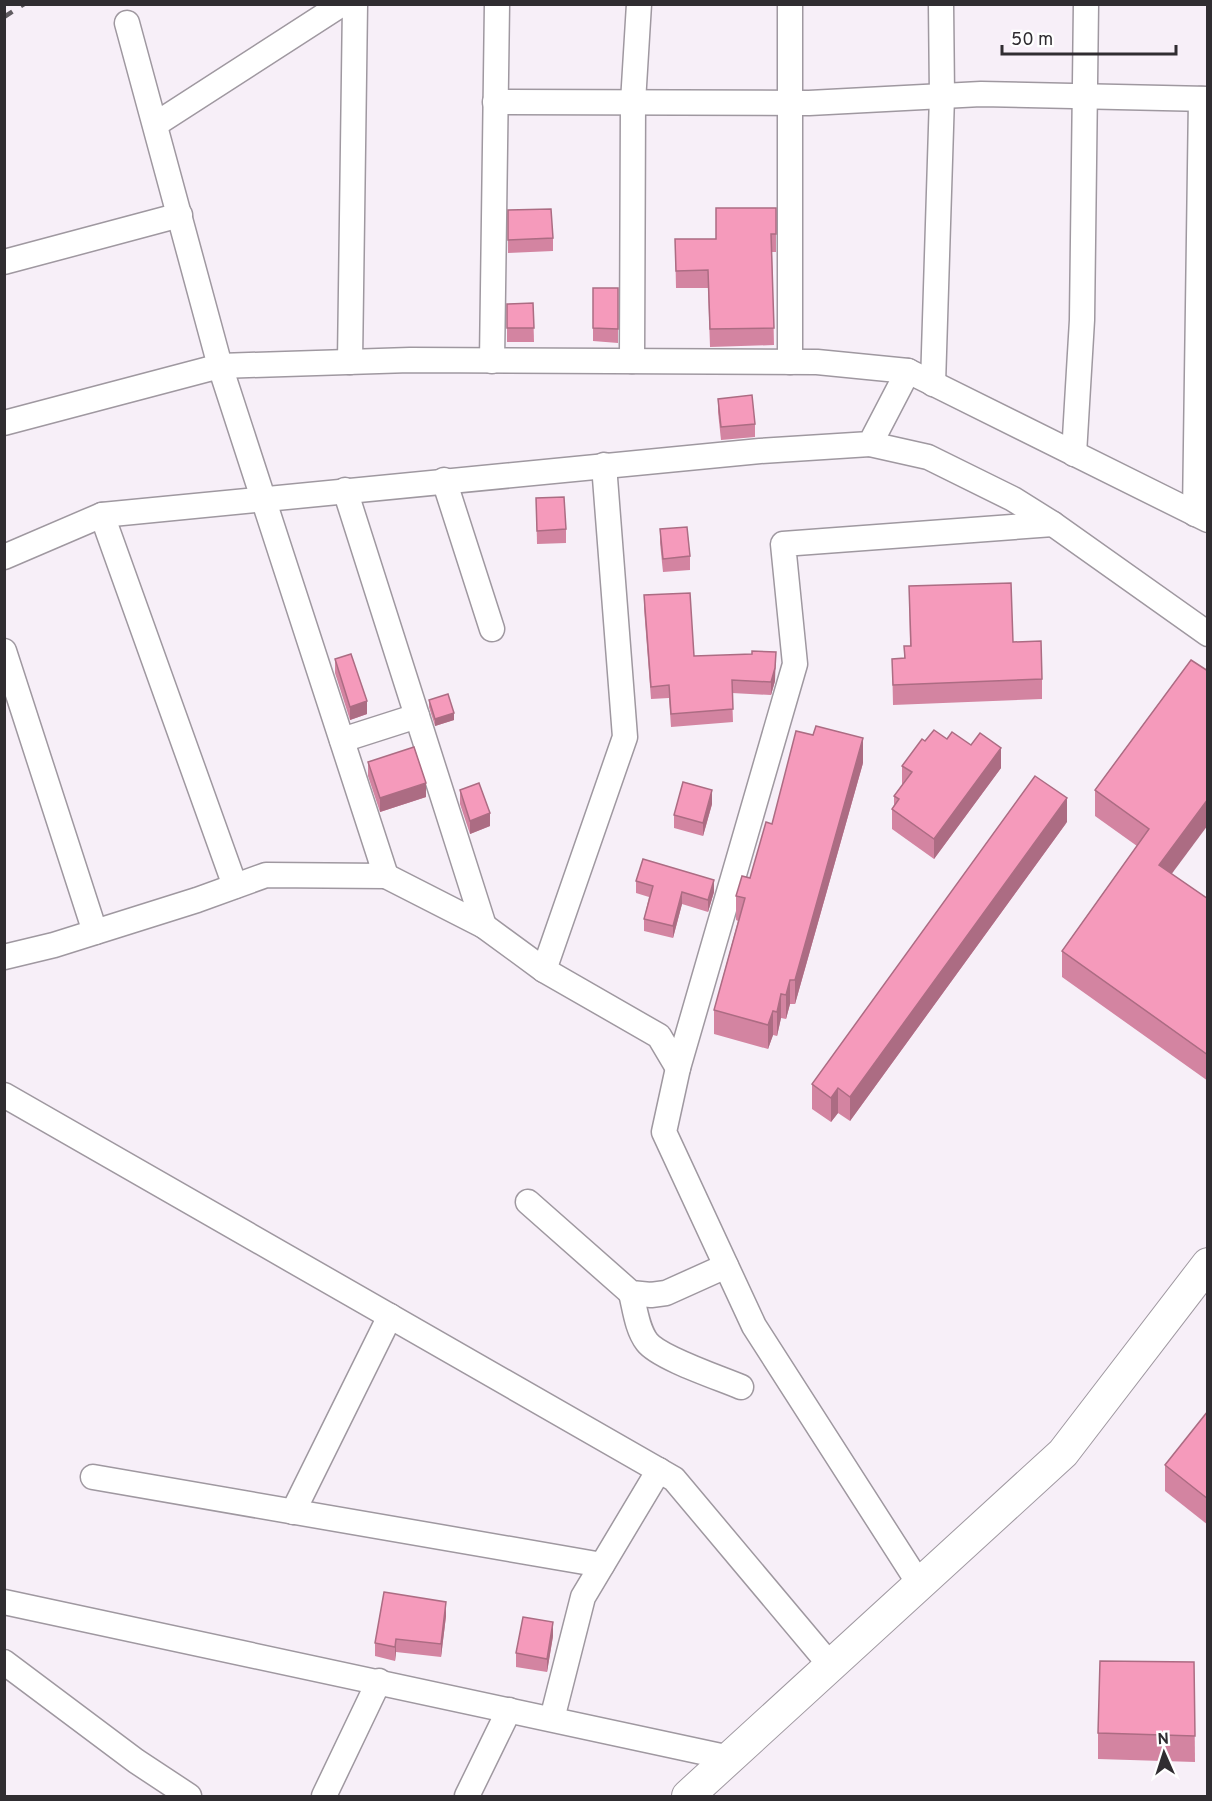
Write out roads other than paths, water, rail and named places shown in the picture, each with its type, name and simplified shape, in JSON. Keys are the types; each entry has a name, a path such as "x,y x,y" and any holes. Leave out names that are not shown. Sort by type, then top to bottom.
{"main road":[{"path":"697,1792 730,1758 1064,1453 1208,1264"}],"street":[{"path":"156,124 342,4"},
{"path":"350,362 355,4"},
{"path":"492,361 496,4"},
{"path":"632,361 633,102 639,4"},
{"path":"790,4 790,362"},
{"path":"933,384 942,96 941,4"},
{"path":"1074,454 1082,320 1086,4"},
{"path":"127,23 220,366 386,876"},
{"path":"4,423 220,366 492,361 817,362 908,372 1201,517 1204,99 981,93 789,102 495,102"},
{"path":"4,262 180,215"},
{"path":"870,444 908,372"},
{"path":"4,557 102,515 604,465 870,444 928,457 1013,499 1053,524 1208,634"},
{"path":"544,970 626,736 604,465"},
{"path":"444,480 492,629"},
{"path":"345,490 484,926"},
{"path":"102,515 235,886"},
{"path":"920,1585 754,1326 664,1132 678,1068 795,664 783,544 1053,524"},
{"path":"4,651 95,932"},
{"path":"342,740 417,716"},
{"path":"4,957 95,932 266,875 386,876 484,926 544,970 660,1036 678,1068"},
{"path":"5,1099 674,1479 831,1666"},
{"path":"528,1202 631,1293 641,1333 649,1345 670,1357 741,1387"},
{"path":"631,1293 651,1295 666,1293 726,1266"},
{"path":"293,1512 390,1316"},
{"path":"552,1719 583,1597 658,1470"},
{"path":"93,1477 602,1565"},
{"path":"4,1602 730,1758"},
{"path":"4,1662 136,1761 189,1797"},
{"path":"324,1797 379,1681"},
{"path":"466,1797 509,1710"}],"railway":[{"path":"4,17 24,4"}]}
